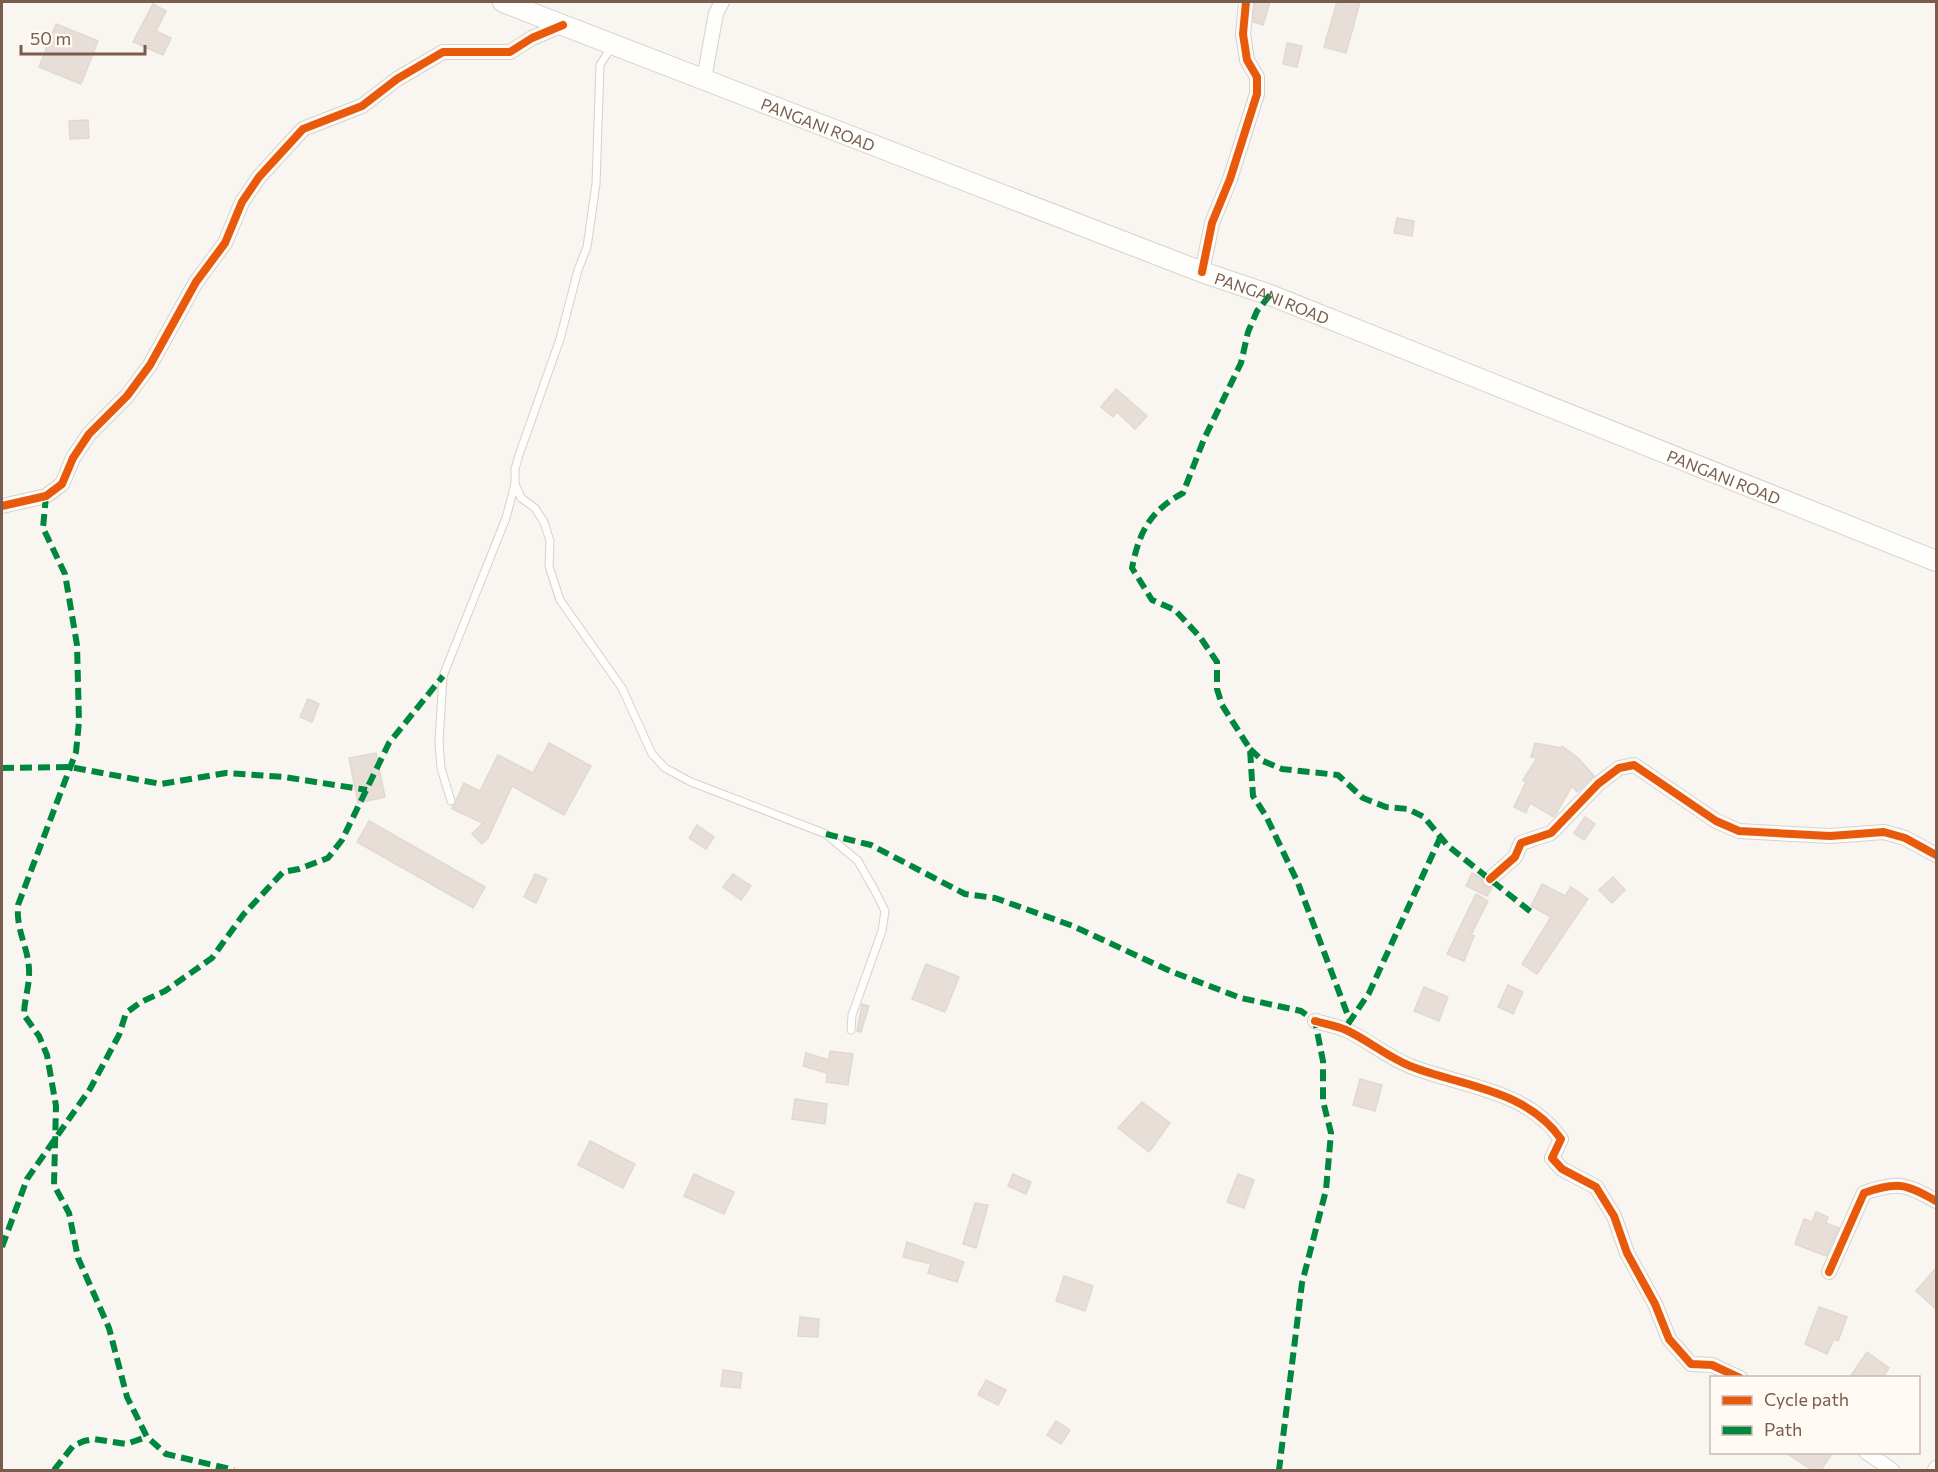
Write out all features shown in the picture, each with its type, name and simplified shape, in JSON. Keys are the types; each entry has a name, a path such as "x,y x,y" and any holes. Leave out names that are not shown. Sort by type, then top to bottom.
{"main road":[{"name":"PANGANI ROAD","path":"503,2 1202,272 1270,295 1936,561"}],"street":[{"path":"704,79 716,13 722,2"},
{"path":"1202,272 1212,223 1230,179 1257,94 1257,77 1247,60 1243,33 1246,2"},
{"path":"2,506 46,496 62,484 73,458 88,434 127,396 150,365 196,282 225,243 242,202 253,185 303,129 362,106 397,78 443,52 510,52 562,25"},
{"path":"1490,879 1515,857 1521,843 1551,833 1598,784 1619,768 1634,765 1716,821 1739,831 1830,836 1884,832 1905,838 1936,855"},
{"path":"1315,1021 1345,1029 1389,1057 1411,1067 1514,1099 1549,1122 1561,1139 1552,1158 1562,1169 1585,1179 1596,1187 1614,1216 1627,1253 1655,1304 1669,1339 1691,1364 1720,1367 1738,1376"},
{"path":"1829,1272 1864,1194 1890,1184 1915,1189 1936,1201"},
{"path":"1869,1454 1892,1470"}],"lane":[{"path":"451,801 441,768 439,743 443,676 506,518 515,484 514,469 560,339 578,270 587,247 596,183 600,65 614,44"},
{"path":"515,484 521,498 535,508 544,522 550,541 549,566 560,600 622,688 652,754 665,768 691,782 826,834 858,861 885,911 882,931 852,1015 851,1030"}],"building":[{"path":"1255,2 1270,2 1263,25 1253,22"},
{"path":"1337,2 1360,2 1346,53 1324,47"},
{"path":"153,4 166,11 156,31 171,38 163,55 133,42"},
{"path":"56,24 98,41 81,84 39,67"},
{"path":"1287,43 1302,46 1297,67 1283,64"},
{"path":"88,120 89,138 70,139 69,121"},
{"path":"1397,218 1414,221 1412,236 1394,233"},
{"path":"1116,389 1147,416 1135,429 1117,412 1113,417 1101,407"},
{"path":"308,699 319,704 312,722 300,717"},
{"path":"549,743 591,766 564,815 512,786 488,838 482,844 472,834 483,823 452,809 464,783 480,791 498,755 533,773"},
{"path":"1535,743 1561,748 1562,746 1578,758 1594,776 1577,792 1572,786 1554,817 1530,803 1526,813 1514,807 1526,782 1523,780 1537,758 1531,757"},
{"path":"376,753 385,797 358,803 349,758"},
{"path":"1585,817 1595,824 1584,840 1574,833"},
{"path":"369,821 485,887 473,908 357,842"},
{"path":"697,825 714,837 706,849 689,838"},
{"path":"1472,873 1481,878 1484,885 1492,888 1487,896 1466,886"},
{"path":"535,874 547,879 536,903 524,897"},
{"path":"733,874 751,886 741,900 723,887"},
{"path":"1613,877 1625,890 1612,903 1599,890"},
{"path":"1542,884 1565,896 1571,887 1588,899 1537,974 1522,964 1551,917 1531,906"},
{"path":"1476,894 1488,901 1471,935 1474,936 1464,961 1447,954"},
{"path":"926,964 959,977 945,1012 912,999"},
{"path":"1508,985 1523,992 1513,1014 1498,1007"},
{"path":"1424,987 1448,997 1439,1021 1414,1011"},
{"path":"862,1004 869,1006 861,1032 857,1031"},
{"path":"830,1051 853,1054 848,1085 826,1082 827,1073 803,1066 806,1053 829,1060"},
{"path":"1360,1079 1382,1085 1375,1111 1353,1105"},
{"path":"795,1099 827,1104 825,1124 792,1119"},
{"path":"1142,1102 1170,1123 1149,1152 1118,1128"},
{"path":"590,1141 635,1164 623,1188 578,1165"},
{"path":"694,1174 734,1192 724,1214 684,1196"},
{"path":"1013,1174 1031,1182 1026,1194 1008,1186"},
{"path":"1238,1174 1254,1180 1244,1208 1227,1202"},
{"path":"975,1203 988,1205 976,1248 963,1244"},
{"path":"1816,1212 1828,1217 1826,1223 1839,1228 1826,1256 1795,1244 1804,1219 1812,1222"},
{"path":"907,1242 964,1262 957,1282 928,1273 931,1264 903,1257"},
{"path":"1936,1268 1936,1309 1916,1291"},
{"path":"1064,1276 1093,1286 1085,1311 1056,1301"},
{"path":"1819,1307 1847,1317 1838,1341 1834,1339 1827,1354 1805,1344"},
{"path":"800,1317 819,1319 818,1337 798,1336"},
{"path":"1867,1352 1889,1368 1884,1376 1851,1376"},
{"path":"723,1370 742,1373 740,1388 721,1386"},
{"path":"986,1380 1006,1390 998,1405 978,1395"},
{"path":"1056,1421 1070,1430 1061,1444 1047,1435"},
{"path":"1788,1454 1832,1454 1821,1470 1812,1470"}],"marked path":[{"path":"1270,295 1257,311 1248,332 1241,363 1204,439 1183,493 1154,515 1138,544 1132,568 1152,600 1175,610 1200,637 1217,662 1217,689 1222,705 1250,749 1253,796 1266,816 1298,883 1350,1021"},
{"path":"46,496 43,528 65,574 77,645 79,722 76,752 18,905 18,915 29,969 24,1015 39,1036 47,1055 56,1106 54,1185 69,1213 78,1258 109,1328 127,1397 147,1437 166,1454 234,1470"},
{"path":"2,1247 27,1179 90,1089 119,1035 126,1013 141,1002 165,991 212,958 243,915 283,872 299,869 328,858 342,840 389,743 443,676"},
{"path":"1250,749 1263,761 1282,769 1338,775 1363,798 1386,807 1408,809 1424,817 1448,846 1531,912"},
{"path":"2,768 70,767 161,784 226,773 284,777 367,790"},
{"path":"826,834 871,845 965,894 995,898 1073,926 1170,971 1241,998 1301,1011 1315,1021 1323,1061 1323,1101 1331,1133 1326,1190 1302,1283 1279,1470"},
{"path":"1348,1024 1369,993 1440,838"},
{"path":"54,1470 73,1446 84,1441 94,1439 126,1444 147,1437"}],"cycle path":[{"path":"1202,272 1212,223 1230,179 1257,94 1257,77 1247,60 1243,34 1246,2"},
{"path":"2,506 46,496 62,484 73,458 89,434 127,396 150,365 196,282 225,243 242,202 259,177 303,129 362,106 397,79 443,52 510,52 532,38 563,25"},
{"path":"1490,879 1515,857 1521,843 1551,833 1598,784 1619,768 1634,765 1716,821 1739,831 1830,836 1884,832 1905,838 1936,855"},
{"path":"1315,1021 1346,1030 1410,1066 1512,1099 1547,1122 1561,1139 1552,1158 1562,1169 1596,1187 1614,1216 1627,1253 1655,1304 1669,1339 1691,1364 1712,1365 1736,1376"},
{"path":"1829,1272 1864,1193 1885,1187 1902,1186 1936,1201"}]}
